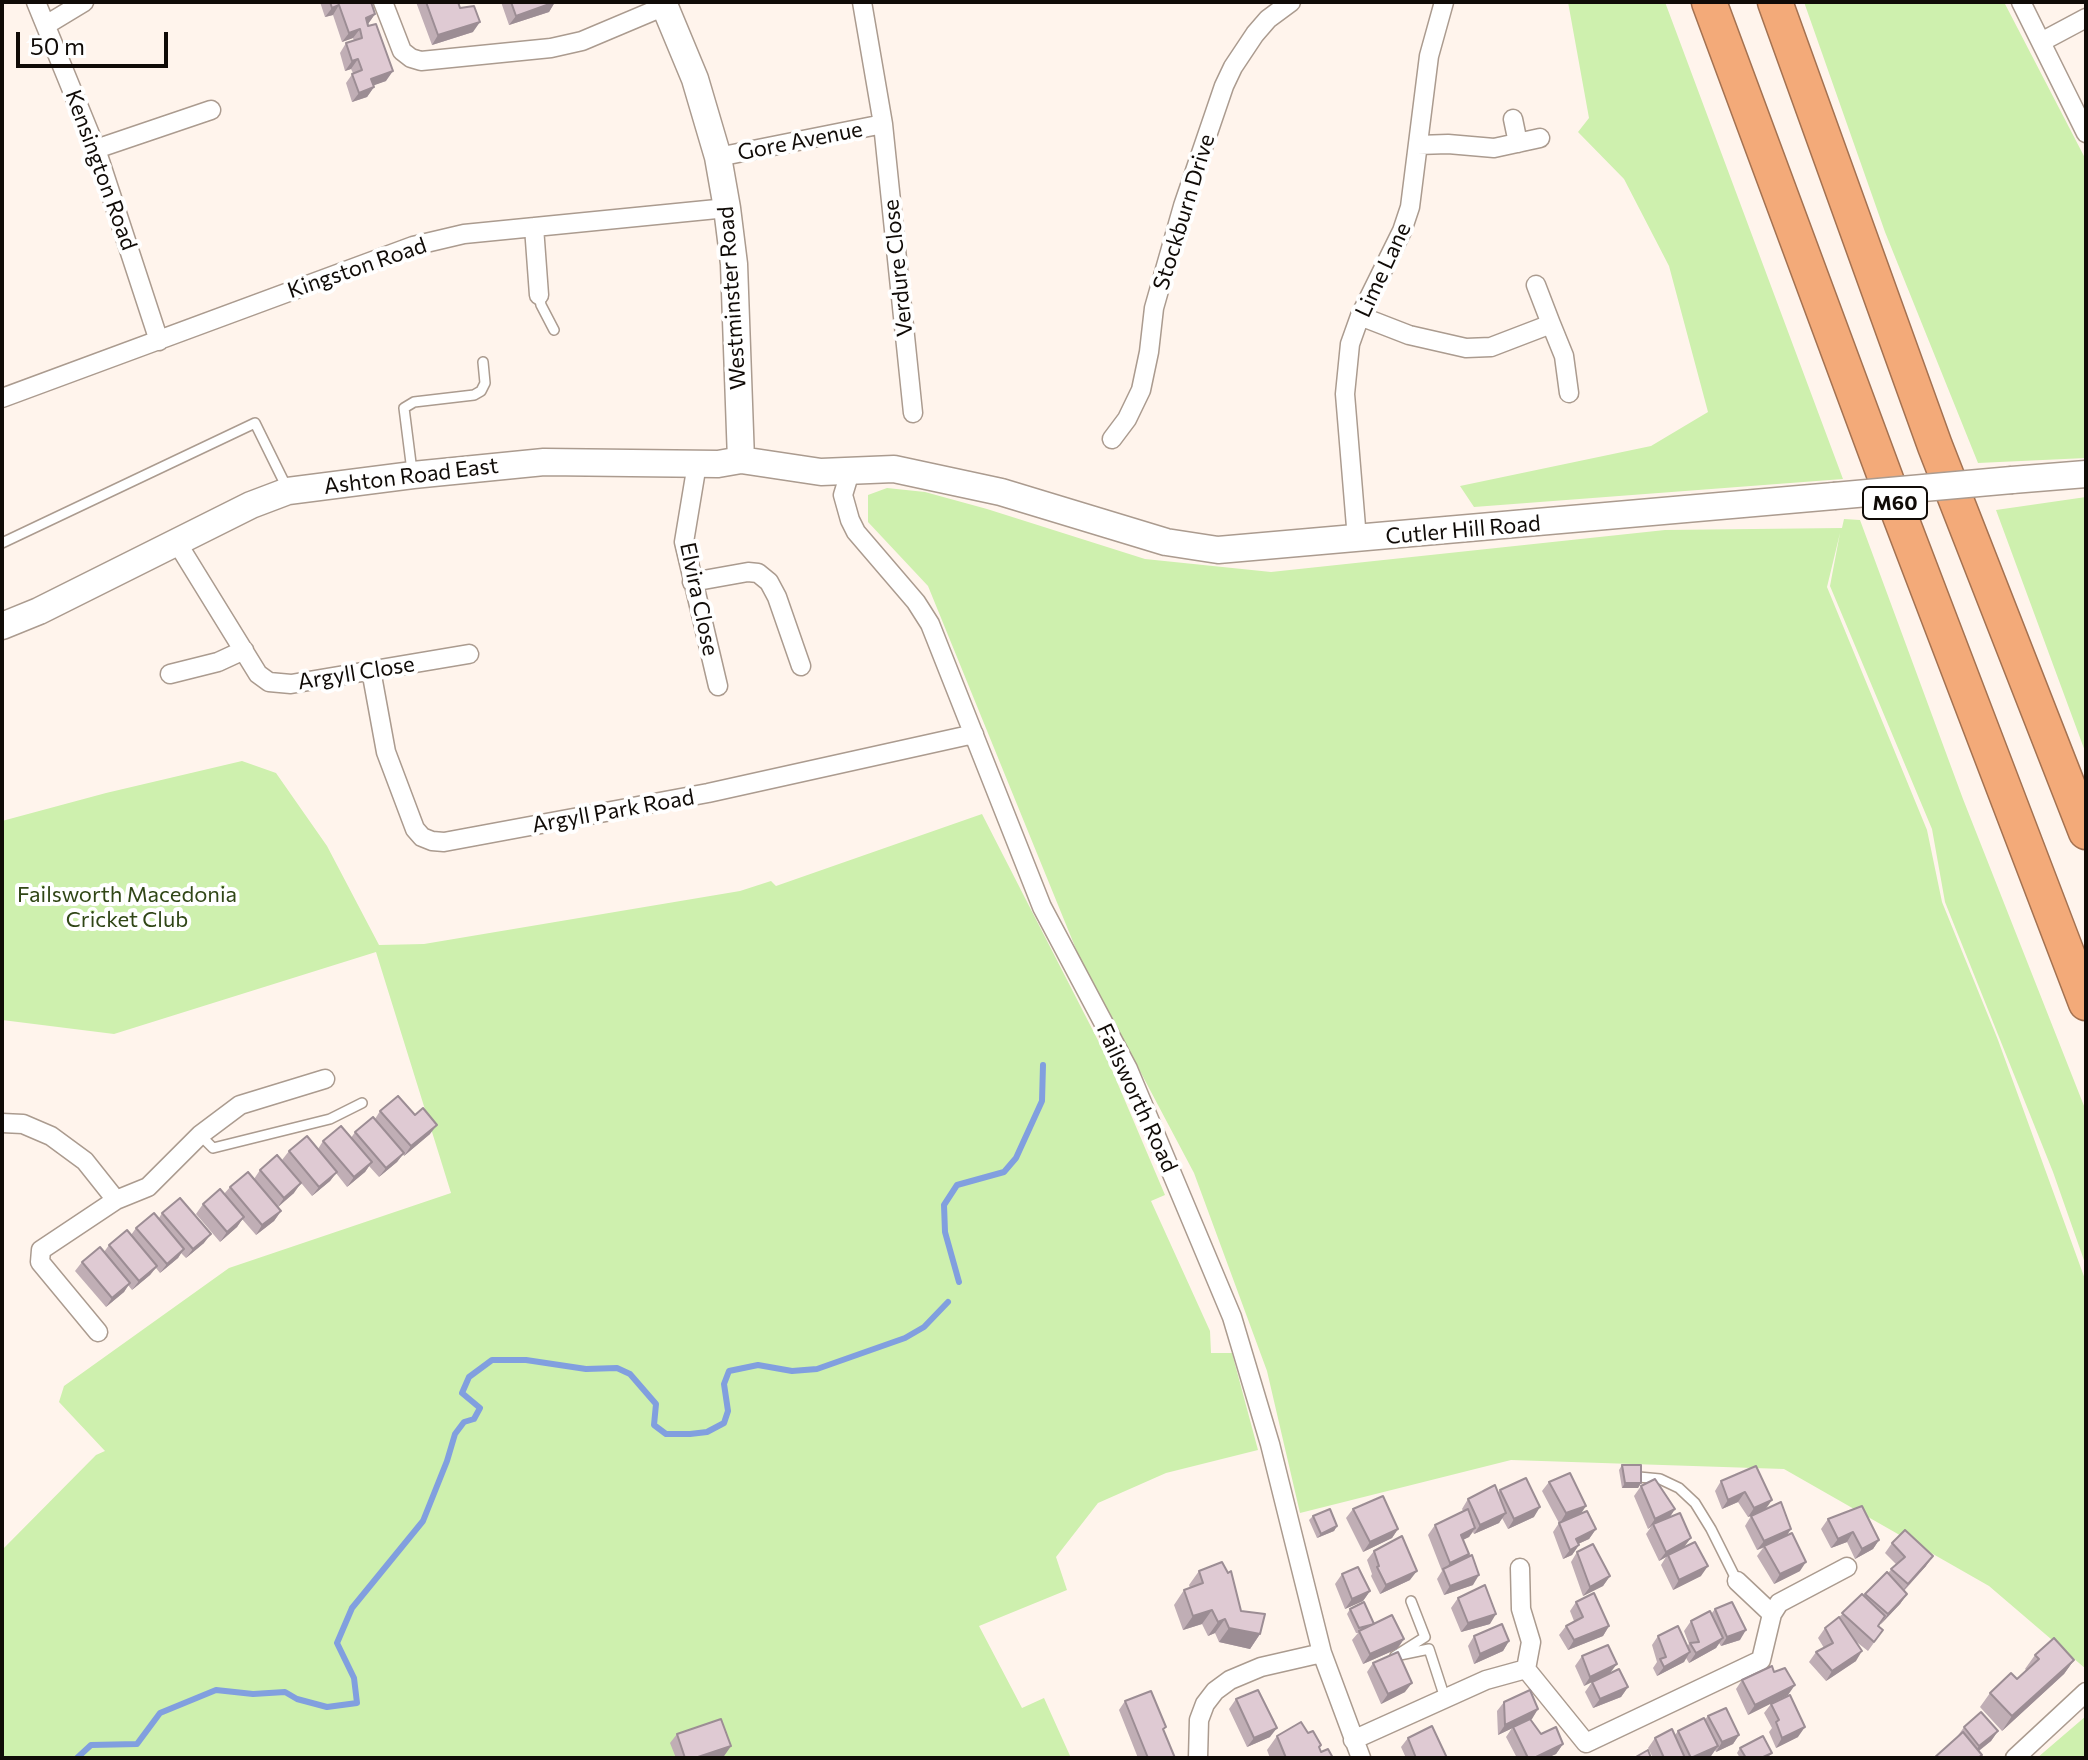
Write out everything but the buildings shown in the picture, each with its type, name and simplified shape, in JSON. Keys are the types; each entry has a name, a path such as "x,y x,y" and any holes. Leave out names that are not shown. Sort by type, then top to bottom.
{"highway":[{"name":"M60","path":"1709,2 1887,482 2086,1003"},
{"name":"M60","path":"1775,2 1935,446 2086,832"}],"street":[{"name":"Kensington Road","path":"36,2 96,149 159,341"},
{"path":"46,25 84,2"},
{"path":"383,2 402,51 421,61 551,48 582,41 664,4"},
{"name":"Verdure Close","path":"862,2 883,124 913,413"},
{"name":"Stockburn Drive","path":"1112,439 1127,419 1141,390 1154,308 1183,206 1224,86 1255,34 1291,2"},
{"name":"Lime Lane","path":"1357,539 1345,394 1350,344 1410,207 1429,56 1444,2"},
{"path":"2021,2 2086,133"},
{"name":"Westminster Road","path":"664,4 695,79 718,157 727,208 734,264 741,460"},
{"path":"2041,42 2086,18"},
{"path":"96,149 211,110"},
{"path":"1513,119 1518,143"},
{"name":"Gore Avenue","path":"718,157 883,124"},
{"path":"1418,145 1494,148 1540,138"},
{"name":"Kingston Road","path":"2,398 413,246 464,234 727,208"},
{"path":"534,227 539,295"},
{"path":"1536,285 1564,356 1569,393"},
{"path":"1360,316 1409,335 1466,348 1491,347 1551,324"},
{"name":"Ashton Road East","path":"2,626 39,611 251,505 288,491 544,462 697,464 741,460 821,472 850,472"},
{"name":"Elvira Close","path":"697,464 684,542 718,686"},
{"name":"Cutler Hill Road","path":"850,472 894,469 927,475 1001,492 1136,534 1194,548 1241,550 2086,474"},
{"name":"Failsworth Road","path":"850,472 843,495 850,520 856,532 916,602 930,624 1042,907 1128,1069 1232,1317 1280,1482 1322,1653 1361,1758"},
{"name":"Argyll Close","path":"176,541 258,674 269,682 278,685 469,654"},
{"path":"692,582 758,573 769,582 777,597 801,666"},
{"path":"170,674 218,662 244,650"},
{"name":"Argyll Park Road","path":"371,670 386,752 415,829 422,837 432,841 444,842 708,793 974,734"},
{"path":"98,1332 40,1262 41,1250 116,1200 148,1187 200,1135 240,1105 325,1079"},
{"path":"2,1123 23,1124 51,1136 85,1161 116,1200"},
{"path":"1520,1568 1521,1609 1531,1642 1526,1669 1586,1743 1761,1660 1772,1614 1779,1603 1847,1567"},
{"path":"1737,1581 1772,1614"},
{"path":"1198,1758 1199,1720 1205,1704 1215,1691 1230,1680 1261,1667 1322,1653"},
{"path":"1353,1740 1486,1680 1526,1669"},
{"path":"2015,1758 2086,1692"}],"lane":[{"path":"539,295 554,330"},
{"path":"413,475 404,408 414,402 474,395 481,391 485,383 483,362"},
{"path":"2,543 255,423 288,491"},
{"path":"200,1135 213,1148 330,1119 362,1103"},
{"path":"1639,1477 1660,1479 1679,1488 1695,1503 1737,1581"},
{"path":"1411,1601 1425,1637 1395,1656 1429,1649 1445,1698"}],"green space":[{"path":"1568,2 1665,2 1843,479 1474,507 1460,486 1651,446 1708,412 1669,266 1624,179 1578,132 1589,118"},
{"path":"1804,2 2004,2 2086,160 2086,458 1978,463 1885,232"},
{"path":"887,488 925,492 987,509 1145,559 1271,572 1665,530 1842,528 1844,519 1860,520 1963,799 2086,1111 2086,1266 2053,1172 1945,902 1932,829 1830,586 1840,533 1827,587 1927,830 1942,902 1998,1040 2086,1282 2086,1669 1989,1586 1784,1469 1511,1460 1300,1513 1267,1371 1194,1173 1078,954 928,586 868,522 868,495"},
{"path":"2086,497 2086,754 1996,510"},
{"name":"Failsworth Macedonia Cricket Club","path":"242,761 276,773 327,846 379,945 424,944 740,891 771,881 776,886 982,814 1106,1056 1165,1195 1151,1201 1210,1331 1211,1353 1232,1353 1258,1450 1166,1473 1098,1503 1056,1557 1067,1590 979,1626 1022,1708 1044,1698 1071,1758 2,1758 2,1550 96,1455 105,1451 59,1402 64,1386 229,1268 451,1193 376,952 114,1034 2,1020 2,821"},
{"path":"2086,1716 2086,1758 2037,1758"}],"waterway":[{"path":"959,1282 945,1232 944,1205 957,1185 1004,1172 1016,1158 1042,1101 1043,1065"},
{"path":"77,1758 91,1745 137,1744 160,1713 216,1690 253,1694 285,1692 297,1699 327,1707 357,1703 354,1678 337,1643 352,1608 423,1521 455,1434 464,1422 474,1419 480,1408 462,1393 469,1377 492,1360 526,1360 586,1369 617,1368 630,1374 656,1404 654,1425 666,1434 707,1432 724,1423 728,1411 724,1384 729,1371 758,1365 792,1371 817,1369 905,1338 924,1327 948,1302"}]}
